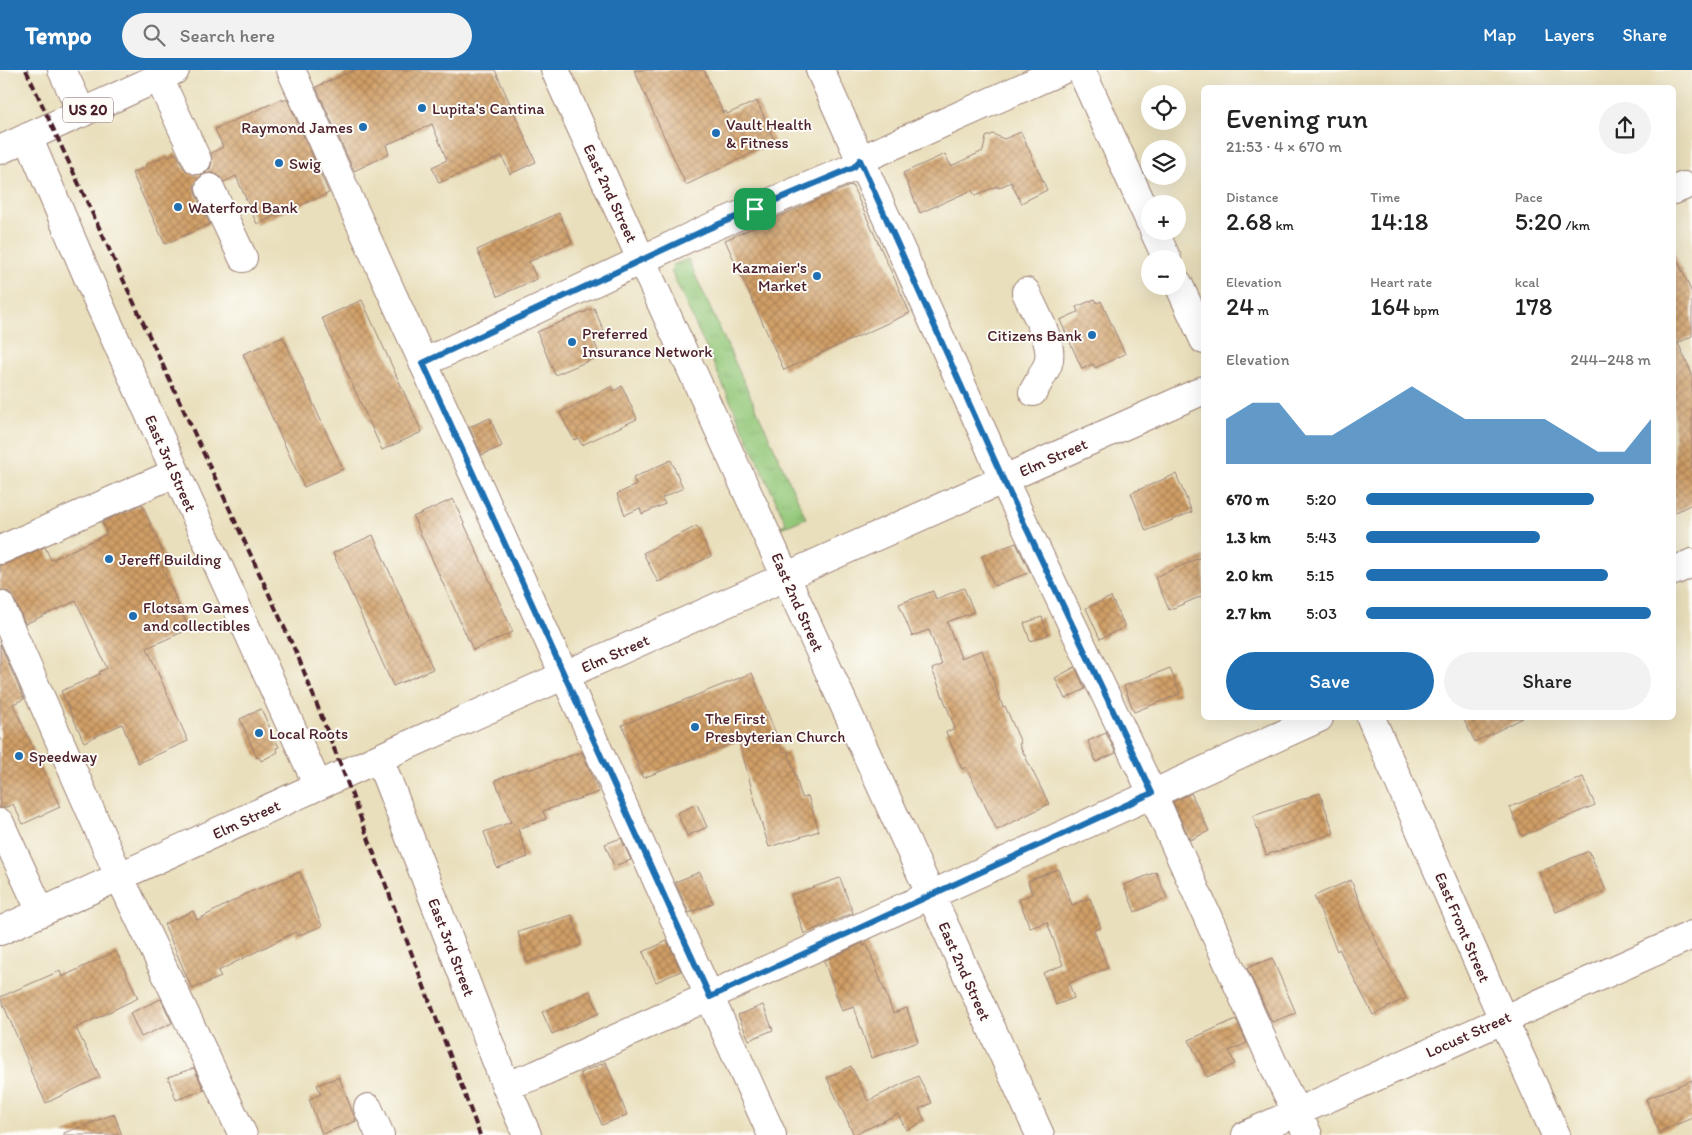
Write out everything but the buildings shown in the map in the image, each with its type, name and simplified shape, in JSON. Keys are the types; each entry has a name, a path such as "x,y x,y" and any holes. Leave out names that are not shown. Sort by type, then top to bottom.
{"street":[{"path":"62,70 82,113"},
{"path":"291,70 563,676 772,1135"},
{"name":"East 2nd Street","path":"555,70 1040,1135"},
{"path":"820,70 1003,479 1152,793 1280,1079 1303,1123"},
{"path":"423,363 705,230 854,167 860,160 1062,70"},
{"path":"1081,70 1141,202"},
{"path":"167,74 197,160"},
{"name":"US 20","path":"0,150 167,74"},
{"name":"East 3rd Street","path":"28,137 175,473 318,786"},
{"path":"210,188 243,258"},
{"path":"1026,292 1050,351 1048,364 1033,392"},
{"path":"1183,295 1201,333"},
{"name":"Elm Street","path":"0,931 120,878 379,758 1201,391"},
{"path":"0,550 175,473"},
{"path":"1676,570 1692,563"},
{"path":"0,605 120,878 243,1135"},
{"path":"506,1086 536,1075 710,997 1315,720"},
{"name":"East Front Street","path":"1372,720 1556,1135"},
{"name":"East 3rd Street","path":"379,758 506,1086 527,1135"},
{"path":"1,826 41,912"},
{"name":"Locust Street","path":"1246,1135 1303,1123 1503,1019 1692,934"},
{"path":"368,1108 380,1135"}],"green space":[{"path":"688,259 806,518 787,526 778,528 786,523 671,271 673,265"}],"railway":[{"path":"26,70 299,659 480,1135"}],"place":[{"name":"Lupita's Cantina","path":"422,108"},
{"name":"Raymond James","path":"363,127"},
{"name":"Vault Health & Fitness","path":"716,133"},
{"name":"Swig","path":"279,163"},
{"name":"Waterford Bank","path":"178,207"},
{"name":"Kazmaier's Market","path":"817,276"},
{"name":"Citizens Bank","path":"1092,335"},
{"name":"Preferred Insurance Network","path":"572,342"},
{"name":"Jereff Building","path":"109,559"},
{"name":"Flotsam Games and collectibles","path":"133,616"},
{"name":"The First Presbyterian Church","path":"695,727"},
{"name":"Local Roots","path":"259,733"},
{"name":"Speedway","path":"19,756"}],"route":[{"path":"860,160 1003,479 1152,793 710,997 563,676 423,363 705,230 755,209 854,167 860,160"}]}
